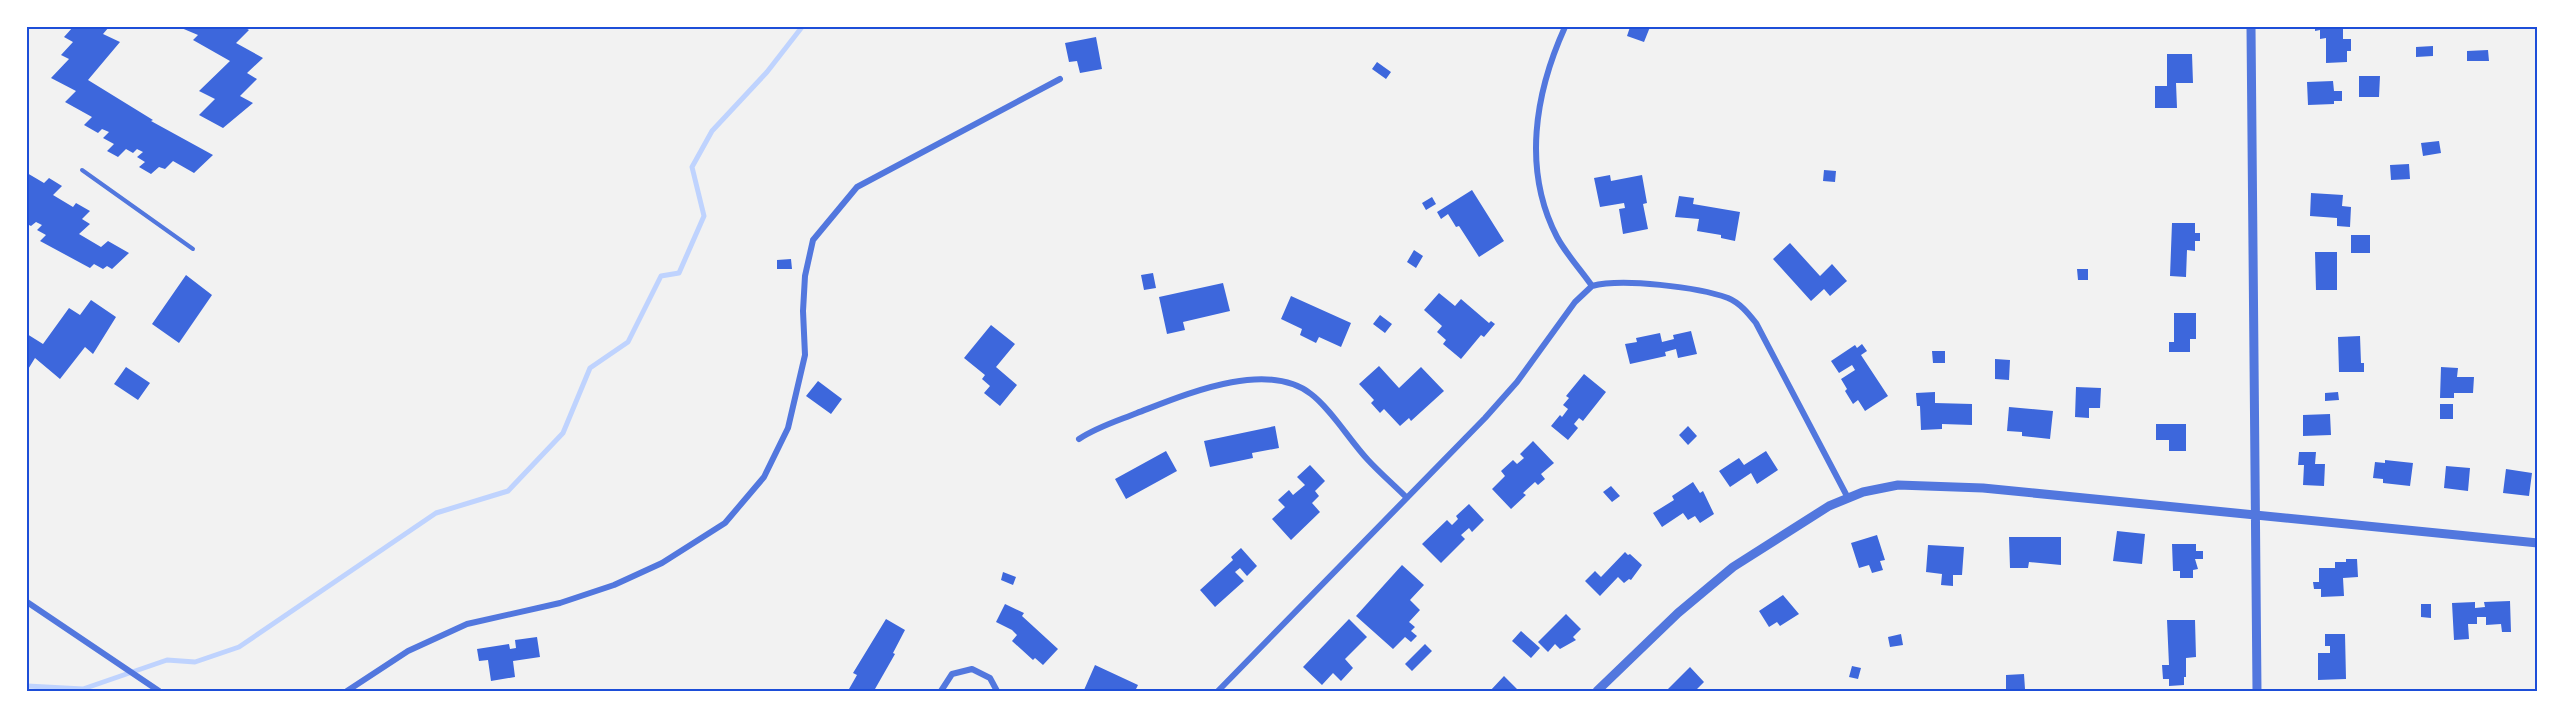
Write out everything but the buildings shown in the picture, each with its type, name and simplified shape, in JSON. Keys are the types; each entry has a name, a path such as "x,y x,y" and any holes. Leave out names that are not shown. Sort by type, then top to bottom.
{"street":[{"path":"1565,27 1552,55 1541,97 1536,142 1536,178 1557,238 1592,286"},
{"path":"2251,27 2257,691"},
{"path":"347,691 408,651 467,624 560,603 614,585 662,563 725,523 764,477 788,428 805,355 803,311 805,276 813,240 856,186 1060,79"},
{"path":"1218,691 1517,382 1575,302 1592,286 1638,284 1698,291 1729,299 1742,307 1756,323 1848,498"},
{"path":"1079,439 1099,428 1183,395 1254,379 1276,380 1293,384 1313,395 1368,460 1407,498"},
{"path":"1597,691 1678,613 1733,567 1828,506 1863,492 1898,485 1942,486 2255,513 2538,543"},
{"path":"27,602 159,691"},
{"path":"941,691 952,674 972,669 990,678 997,691"}],"lane":[{"path":"82,170 193,249"}],"waterway":[{"path":"27,686 83,689 167,660 195,662 239,647 436,513 508,491 563,433 590,368 628,342 661,276 679,273 704,216 692,167 712,131 767,72 802,27"}]}
